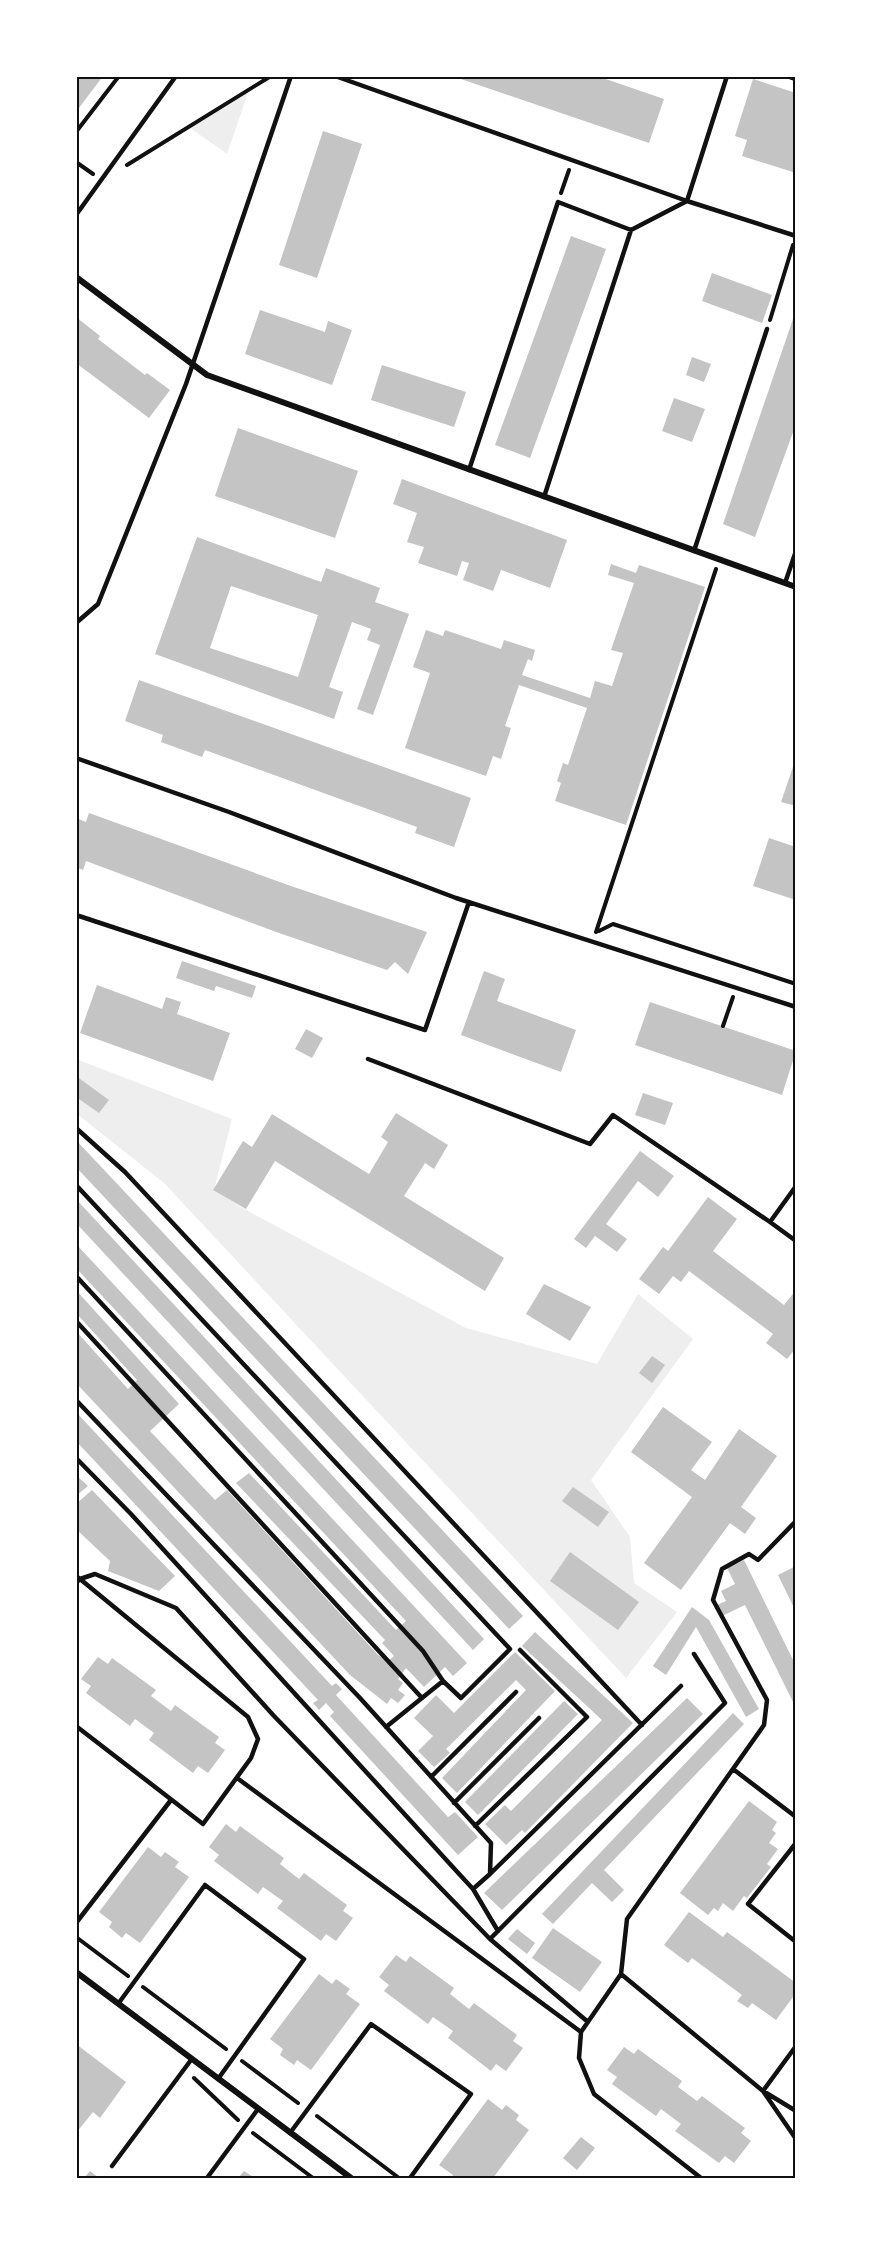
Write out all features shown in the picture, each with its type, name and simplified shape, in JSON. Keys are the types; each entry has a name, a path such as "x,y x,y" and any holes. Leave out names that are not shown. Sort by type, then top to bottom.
{"street":[{"path":"76,277 207,375 795,587"},
{"path":"76,1972 351,2178"}],"lane":[{"path":"76,215 176,76"},
{"path":"76,623 99,604 192,365 291,76"},
{"path":"335,76 795,237"},
{"path":"544,497 631,230 687,201 727,76"},
{"path":"787,76 795,80"},
{"path":"469,470 558,202 631,230"},
{"path":"694,550 767,329"},
{"path":"785,583 795,551"},
{"path":"76,758 229,812 469,902 795,1007"},
{"path":"76,915 424,1030 469,902"},
{"path":"368,1059 590,1144 612,1115 795,1241"},
{"path":"76,1128 133,1181 642,1725"},
{"path":"76,1185 510,1649 461,1698 443,1681 423,1651 76,1276"},
{"path":"770,1222 795,1186"},
{"path":"76,1321 422,1698"},
{"path":"76,1400 386,1727 490,1843 490,1874"},
{"path":"76,1458 131,1514 472,1889 498,1931"},
{"path":"701,2178 594,2094 579,2058 581,2032 621,1974 627,1919 764,1725 767,1700 713,1600 722,1569 749,1554 758,1560 795,1521"},
{"path":"78,1579 95,1574 176,1608 274,1716 490,1939 588,2022"},
{"path":"76,1726 203,1824 251,1758 258,1739 248,1717 78,1579"},
{"path":"475,1826 587,1717 520,1650"},
{"path":"490,1939 725,1703 694,1654"},
{"path":"386,1727 443,1681"},
{"path":"472,1889 681,1686"},
{"path":"431,1777 516,1692"},
{"path":"454,1803 539,1718"},
{"path":"733,1769 795,1816"},
{"path":"237,1778 581,2032"},
{"path":"76,1923 171,1800"},
{"path":"795,1842 748,1904 795,1942"},
{"path":"118,2004 205,1885 304,1959 218,2079"},
{"path":"621,1974 763,2091 795,2111"},
{"path":"290,2133 371,2024 471,2094 410,2178"},
{"path":"763,2091 795,2046"},
{"path":"112,2166 191,2060"},
{"path":"763,2091 795,2139"},
{"path":"207,2178 258,2109"}],"path":[{"path":"76,132 119,76"},
{"path":"121,168 271,76"},
{"path":"76,162 101,181"},
{"path":"558,202 569,170"},
{"path":"767,329 793,245"},
{"path":"719,560 596,933 613,924 795,984"},
{"path":"723,1026 733,997"},
{"path":"184,2069 245,2127 313,2178"}],"shaded area":[{"path":"249,90 227,154 190,128"},
{"path":"76,1059 232,1119 214,1190 246,1210 466,1328 597,1364 638,1294 693,1339 591,1480 630,1537 634,1583 677,1612 626,1678 164,1183 77,1114"}],"building":[{"path":"76,76 103,76 76,112"},
{"path":"452,76 597,76 664,99 649,143"},
{"path":"753,79 796,93 796,173 742,156 747,140 735,136"},
{"path":"323,131 362,144 317,278 279,265"},
{"path":"571,236 606,249 530,458 495,445"},
{"path":"712,273 772,295 762,323 702,301"},
{"path":"260,310 325,332 328,321 352,330 332,385 245,354"},
{"path":"795,313 796,424 755,537 723,524"},
{"path":"76,317 100,336 98,339 145,375 147,373 170,390 149,418 76,363"},
{"path":"692,357 711,364 704,382 686,375"},
{"path":"382,365 466,392 454,427 371,400"},
{"path":"674,398 705,409 692,442 662,431"},
{"path":"238,428 358,471 335,538 215,496"},
{"path":"402,479 567,540 550,588 501,570 493,591 463,580 469,563 462,561 457,576 418,563 424,547 407,542 417,513 393,504"},
{"path":"197,537 321,582 326,568 380,588 375,602 409,614 373,715 357,709 380,645 367,640 371,629 352,622 329,687 343,692 334,719 155,654","holes":["231,586 318,615 298,677 210,648"]},
{"path":"611,564 636,573 639,565 705,587 626,825 555,801 561,783 557,781 563,763 568,765 587,708 519,685 505,726 511,728 501,759 493,756 486,776 405,748 430,673 413,667 426,630 443,636 445,630 501,649 504,640 535,650 532,661 528,659 522,675 590,698 595,681 612,686 623,653 611,650 634,583 608,575"},
{"path":"139,680 471,798 454,847 415,833 417,827 205,750 202,757 161,742 163,735 125,721"},
{"path":"796,761 796,806 781,802"},
{"path":"89,813 427,932 408,974 395,962 387,970 279,933 86,861 83,870 76,867 76,818 86,822"},
{"path":"769,838 796,847 796,900 753,886"},
{"path":"182,961 256,986 252,998 216,986 214,991 176,978"},
{"path":"484,971 505,979 497,1001 576,1030 561,1072 461,1035"},
{"path":"97,985 162,1009 166,997 181,1002 177,1014 230,1033 213,1081 80,1033"},
{"path":"650,1002 796,1051 782,1095 635,1045"},
{"path":"306,1029 323,1038 312,1058 295,1049"},
{"path":"76,1076 109,1100 99,1113 76,1097"},
{"path":"643,1093 673,1103 665,1125 635,1115"},
{"path":"396,1113 448,1145 434,1169 425,1163 404,1196 504,1258 485,1291 275,1161 246,1209 213,1190 243,1141 252,1147 272,1114 369,1174 388,1142 381,1137"},
{"path":"76,1140 523,1616 509,1629 76,1167"},
{"path":"640,1151 674,1176 658,1197 638,1181 606,1224 627,1239 617,1252 595,1236 586,1248 574,1239"},
{"path":"708,1197 737,1219 713,1251 784,1305 796,1290 796,1348 787,1359 766,1343 773,1334 689,1271 681,1282 673,1276 659,1294 639,1279 663,1247 668,1251"},
{"path":"76,1199 484,1639 473,1650 76,1223"},
{"path":"76,1244 467,1663 453,1676 445,1667 424,1687 406,1668 398,1679 403,1683 398,1690 405,1695 398,1703 391,1698 387,1704 350,1675 76,1383 76,1331 128,1389 137,1380 76,1313 76,1290 179,1404 150,1431 215,1500 227,1490 378,1655 388,1661 394,1656 382,1643 385,1640 236,1483 249,1473 396,1630 406,1621 76,1268"},
{"path":"544,1284 591,1307 570,1341 526,1314"},
{"path":"652,1356 665,1365 652,1383 639,1373"},
{"path":"663,1407 712,1442 691,1470 705,1480 739,1429 777,1456 741,1507 756,1518 745,1534 730,1523 681,1590 644,1563 692,1497 631,1452"},
{"path":"76,1412 332,1686 336,1683 342,1689 336,1695 448,1817 455,1812 478,1837 458,1855 330,1716 334,1712 326,1703 319,1710 313,1703 318,1700 76,1441"},
{"path":"76,1475 88,1486 76,1496"},
{"path":"573,1487 609,1512 598,1527 562,1501"},
{"path":"92,1490 175,1576 159,1591 108,1571 110,1561 76,1529 76,1504"},
{"path":"570,1552 639,1602 618,1630 550,1581"},
{"path":"744,1560 796,1666 796,1708 745,1605 722,1616 717,1605 726,1601 721,1591 735,1584 727,1568"},
{"path":"796,1566 796,1612 778,1575"},
{"path":"692,1607 709,1620 759,1709 746,1717 696,1627 666,1675 653,1666"},
{"path":"535,1632 633,1723 525,1833 522,1830 506,1845 485,1824 505,1805 511,1811 602,1720 522,1646"},
{"path":"515,1652 555,1691 457,1793 442,1778 526,1690 516,1680 446,1749 450,1753 434,1767 418,1751 433,1736 414,1718 436,1695 454,1713"},
{"path":"98,1657 108,1664 112,1658 156,1690 151,1696 171,1711 175,1705 219,1737 215,1743 225,1750 208,1773 198,1766 193,1773 149,1740 154,1733 135,1719 130,1726 86,1693 91,1686 81,1679"},
{"path":"687,1698 703,1714 502,1910 484,1893"},
{"path":"564,1701 578,1714 478,1815 465,1802"},
{"path":"733,1713 744,1724 604,1870 624,1890 612,1902 592,1883 553,1924 542,1914"},
{"path":"749,1801 777,1822 772,1830 776,1833 769,1843 778,1849 767,1864 771,1867 747,1898 744,1896 733,1911 723,1903 718,1911 714,1908 708,1915 680,1893"},
{"path":"226,1824 236,1832 240,1826 284,1858 280,1864 299,1879 304,1873 347,1905 343,1911 353,1918 336,1941 326,1934 321,1941 277,1908 283,1901 263,1887 258,1894 214,1861 219,1855 209,1847"},
{"path":"148,1847 161,1857 165,1852 179,1862 175,1867 189,1877 140,1943 126,1933 122,1938 109,1927 112,1922 99,1912"},
{"path":"689,1912 723,1937 727,1932 796,1983 796,1993 776,2020 752,2003 748,2008 737,2001 742,1995 692,1958 688,1963 664,1945"},
{"path":"553,1928 602,1962 580,1992 532,1958"},
{"path":"517,1929 535,1943 527,1954 508,1939"},
{"path":"396,1955 406,1962 410,1956 454,1988 450,1994 469,2009 474,2003 517,2035 513,2041 523,2048 506,2071 496,2064 491,2071 448,2038 453,2031 433,2017 428,2024 384,1991 389,1985 379,1977"},
{"path":"319,1974 332,1984 336,1979 350,1989 346,1994 360,2004 311,2070 297,2060 294,2065 280,2055 283,2049 270,2039"},
{"path":"76,2044 126,2082 100,2118 93,2112 76,2133"},
{"path":"624,2047 634,2054 638,2049 682,2081 678,2087 697,2101 702,2096 745,2128 741,2133 751,2141 734,2163 725,2156 719,2163 675,2131 681,2124 661,2109 656,2116 612,2084 617,2077 607,2070"},
{"path":"488,2099 502,2110 506,2105 519,2115 516,2120 529,2130 493,2178 451,2178 453,2175 439,2165"},
{"path":"581,2137 595,2148 577,2170 563,2158"},
{"path":"90,2171 99,2178 84,2178"},
{"path":"244,2171 255,2178 238,2178"}]}
